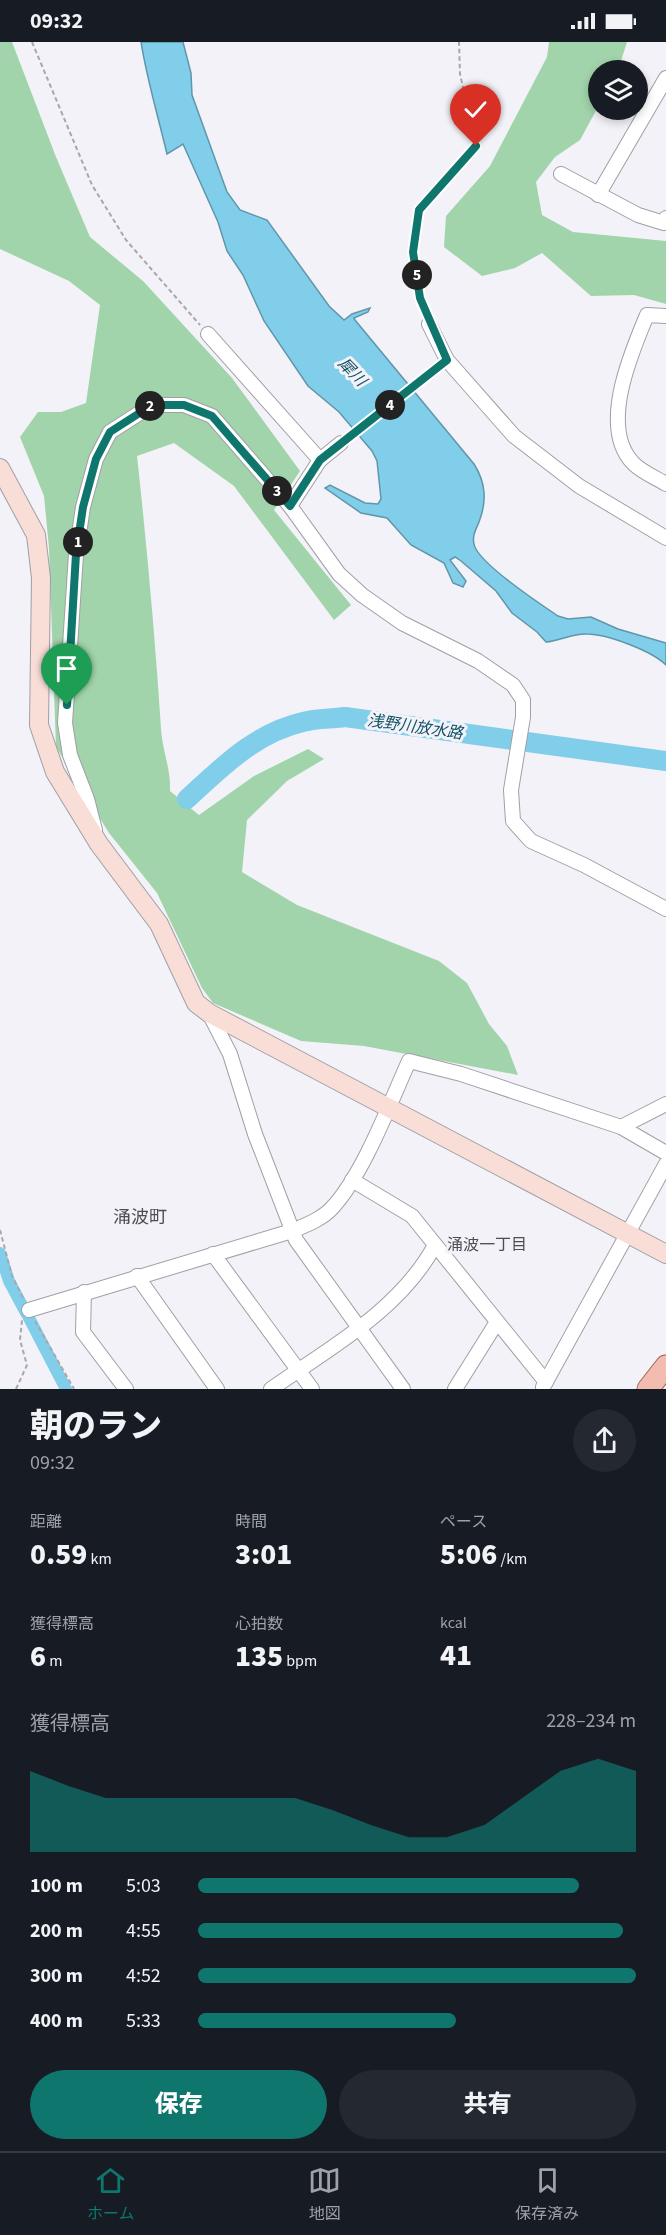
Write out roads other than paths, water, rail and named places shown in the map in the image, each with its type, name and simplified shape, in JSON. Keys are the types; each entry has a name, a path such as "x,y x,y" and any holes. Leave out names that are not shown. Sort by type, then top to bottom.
{"main road":[{"path":"648,1389 666,1366"}],"street":[{"path":"598,195 664,87"},
{"path":"561,174 638,216 664,223 666,218"},
{"path":"666,316 647,315 633,347 617,409 621,443 634,464 666,484"},
{"path":"429,324 447,360 514,436 579,486 666,538"},
{"path":"208,334 320,460"},
{"path":"99,844 87,799 70,755 65,723 76,554 83,507 96,459 110,432 152,405 184,405 212,416 290,506 339,574 362,596 402,623 478,661 513,685 523,700 523,717 511,790 513,821 531,841 584,865 666,909"},
{"path":"290,506 320,460 341,443"},
{"path":"0,468 36,535 40,578 39,725 55,772 99,844 159,924 196,1003 209,1013 666,1254"},
{"path":"209,1013 230,1054 255,1134 292,1231 403,1389"},
{"path":"29,1310 292,1231 331,1210 352,1180 409,1061 461,1074 621,1126 666,1153"},
{"path":"621,1126 666,1104"},
{"path":"352,1180 412,1215 544,1385 666,1164"},
{"path":"271,1389 358,1328 400,1295 421,1271 435,1245"},
{"path":"213,1254 312,1389"},
{"path":"137,1276 217,1389"},
{"path":"84,1292 83,1332 126,1389"},
{"path":"455,1389 496,1322"}],"water":[{"name":"犀川","path":"141,42 183,42 191,73 192,95 227,192 240,210 267,220 329,306 344,320 352,314 370,308 368,312 354,318 355,320 474,464 481,478 484,492 482,514 474,538 478,552 497,572 558,616 568,619 591,617 618,629 666,643 666,665 640,649 596,635 577,635 546,642 512,613 496,591 461,561 455,557 450,560 466,581 463,587 453,583 444,563 411,545 387,518 361,513 325,488 330,485 365,503 378,504 381,499 377,461 372,451 339,412 308,386 264,321 243,275 227,251 218,222 183,144 167,154"}],"waterway":[{"name":"浅野川放水路","path":"187,799 254,743 286,727 318,719 345,717 666,761"},
{"path":"0,1253 9,1281 26,1313"},
{"path":"28,1316 66,1389"}],"district":[{"name":"涌波町","path":"140,1217"},
{"name":"涌波一丁目","path":"487,1245"}]}
